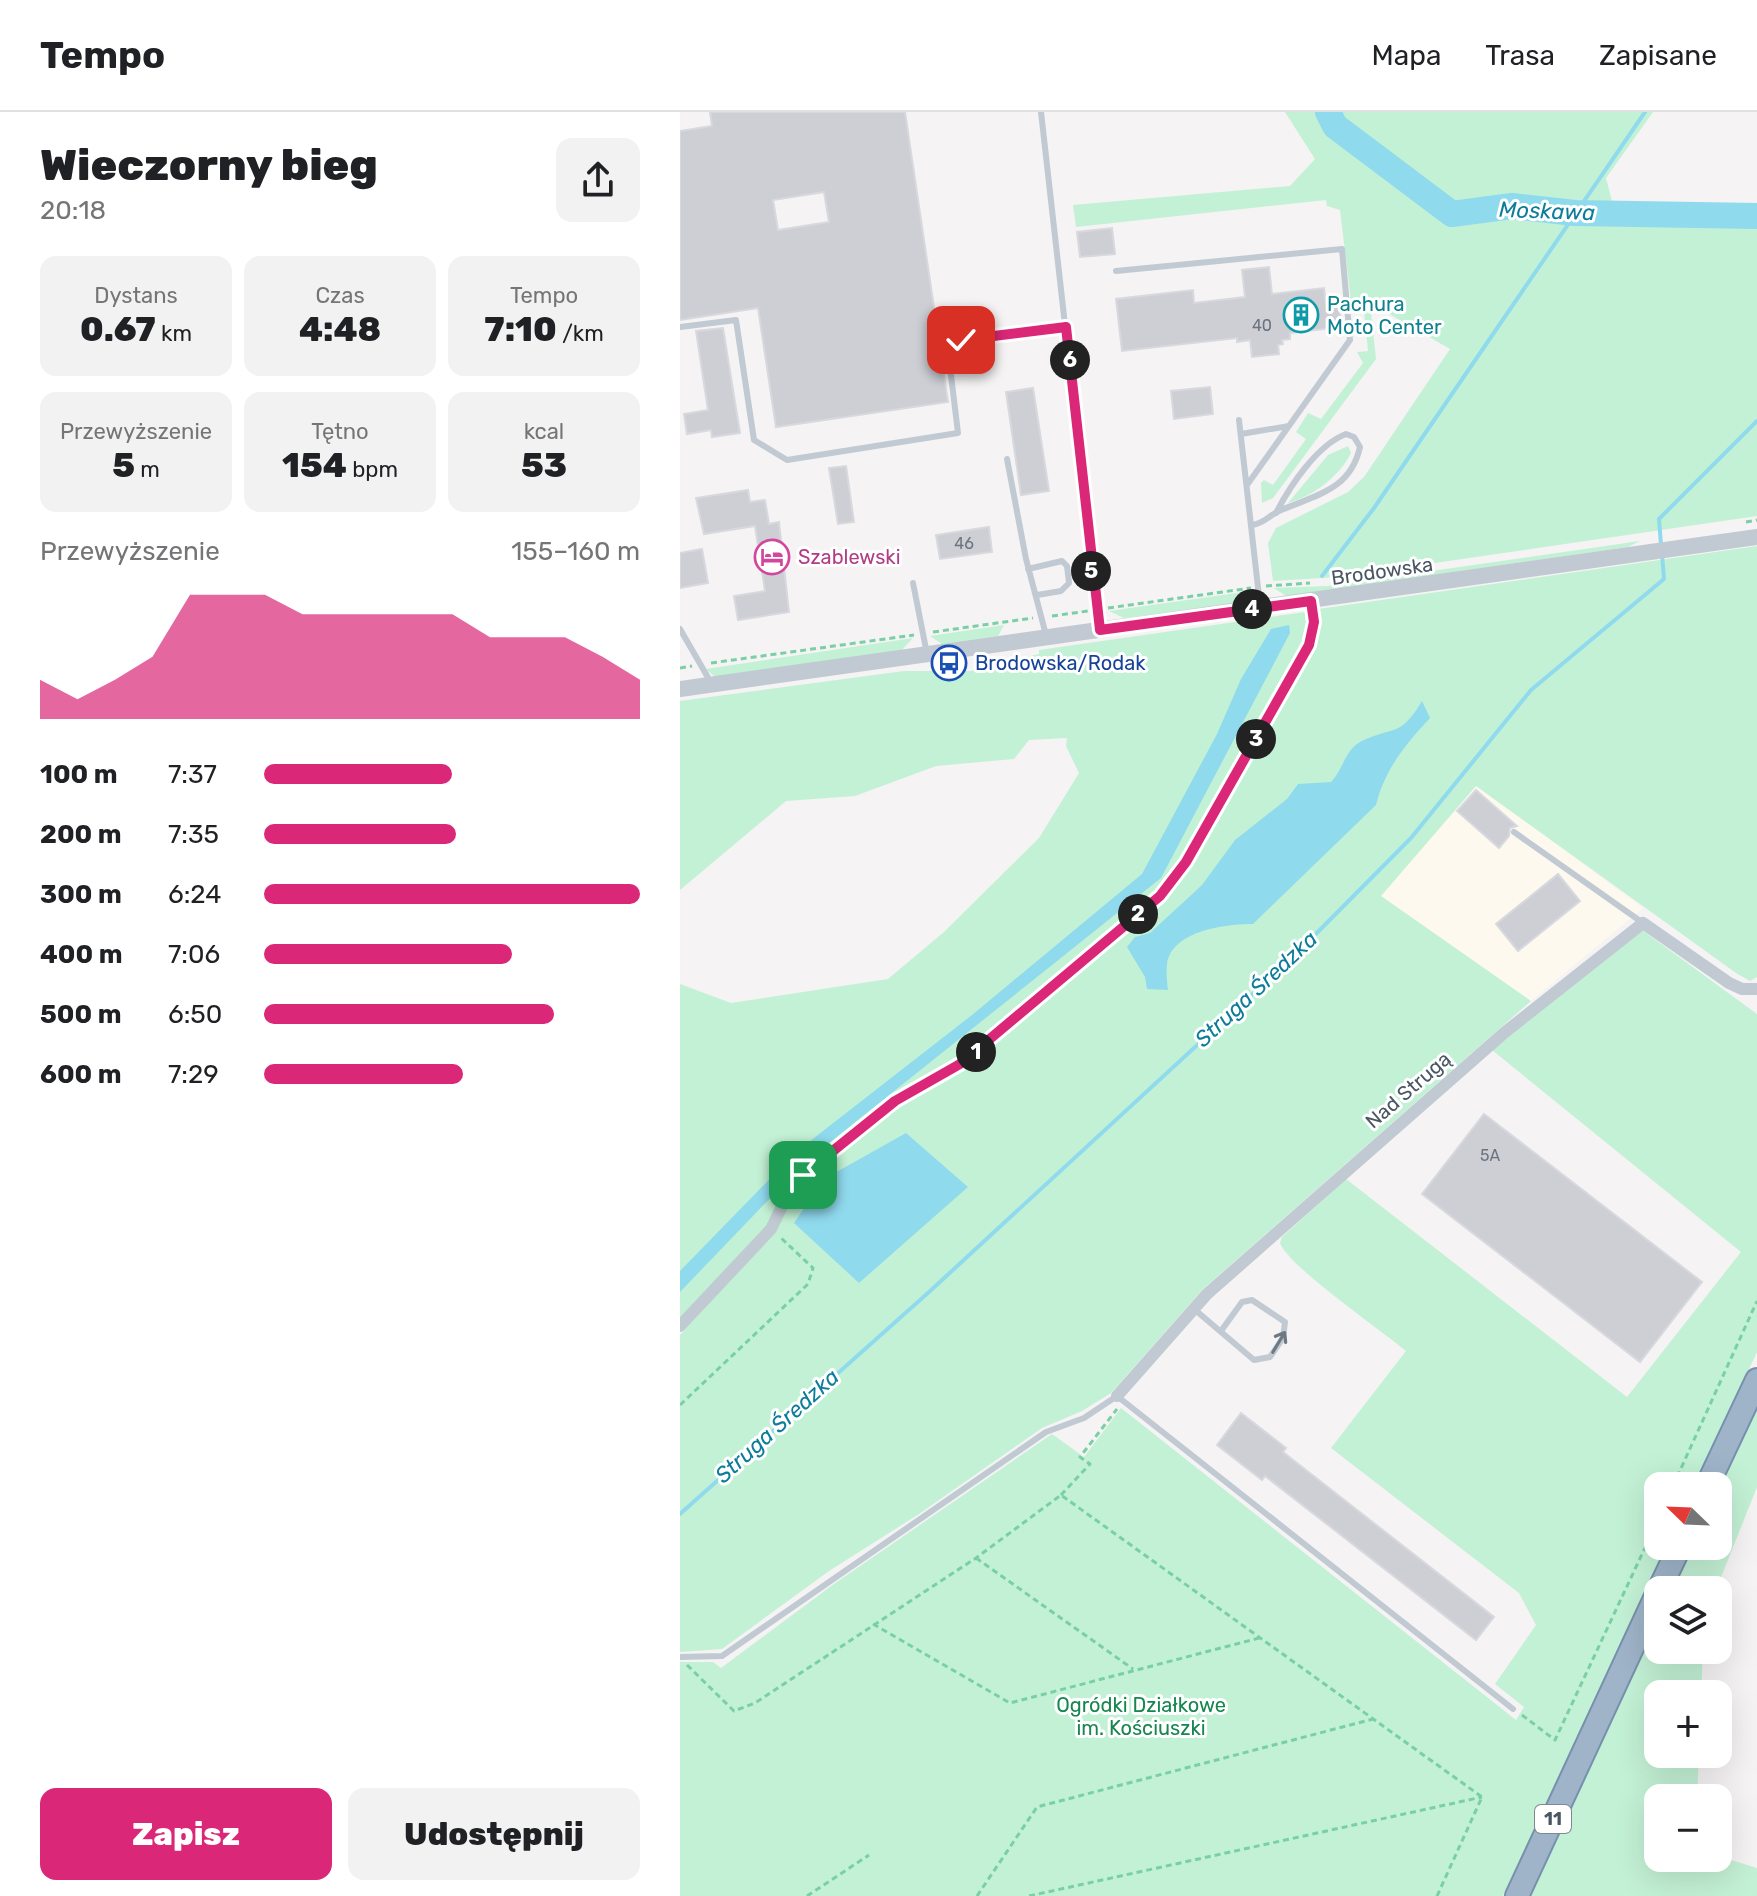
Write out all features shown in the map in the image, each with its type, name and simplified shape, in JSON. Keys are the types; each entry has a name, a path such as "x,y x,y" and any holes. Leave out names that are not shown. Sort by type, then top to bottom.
{"highway":[{"path":"1714,1472 1757,1380"},
{"name":"11","path":"1517,1896 1644,1623"}],"street":[{"name":"Brodowska","path":"680,689 1757,537"},
{"path":"680,1326 771,1229 786,1198 803,1175 895,1101 960,1064 1160,896 1186,862 1309,645 1314,601"},
{"path":"1643,923 1729,983 1742,989 1757,989"},
{"name":"Nad Strugą","path":"1120,1399 1194,1309 1504,1033 1643,923"}],"lane":[{"path":"1041,112 1095,610 1100,630"},
{"path":"1116,271 1342,249 1350,340 1247,485"},
{"path":"680,327 736,320 754,440 787,460 958,433 947,342 1066,327"},
{"path":"1239,420 1259,587 1267,607"},
{"path":"1241,434 1289,426"},
{"path":"1252,525 1267,522 1276,513 1285,495 1325,447 1346,434 1354,437 1360,447 1357,462 1343,481 1323,496 1276,513"},
{"path":"1007,459 1028,569 1044,617 1046,638"},
{"path":"1028,569 1062,561 1067,566 1069,583 1061,591 1037,595"},
{"path":"913,583 927,654"},
{"path":"680,629 711,685"},
{"path":"1514,832 1643,923"},
{"path":"1194,1309 1254,1360 1270,1357 1286,1330 1285,1322 1252,1300 1242,1302 1221,1331"},
{"path":"680,1658 722,1656 1046,1432 1084,1418 1120,1399 1513,1709"}],"path":[{"path":"680,668 1259,587 1311,583"},
{"path":"680,1405 808,1284 813,1268 771,1229"},
{"path":"1679,1472 1757,1301"},
{"path":"680,1658 734,1711 755,1703 976,1558 1061,1495 1090,1464 1080,1457 1120,1399"},
{"path":"1061,1495 1482,1797"},
{"path":"1513,1709 1555,1740 1644,1550"},
{"path":"976,1558 1134,1670"},
{"path":"873,1624 1010,1703 1263,1637"},
{"path":"977,1896 1037,1807 1373,1719"},
{"path":"1029,1896 1482,1797"},
{"path":"1437,1896 1482,1797"},
{"path":"807,1896 869,1855"}],"shaded area":[{"path":"1476,786 1643,908 1531,1001 1381,896"}],"green space":[{"path":"1285,112 1653,112 1606,178 1613,205 1757,207 1757,516 1338,577 1273,581 1268,543 1276,528 1348,492 1364,477 1450,349 1370,303 1376,359 1273,498 1262,503 1261,483 1264,480 1273,485 1306,439 1296,432 1308,413 1321,419 1363,363 1357,352 1368,351 1363,301 1351,301 1340,210 1327,206 1326,200 1076,227 1073,205 1290,186 1315,159"},
{"path":"1348,446 1351,453 1332,478 1316,490 1288,503 1328,455"},
{"path":"1640,541 1628,547 1286,596 1274,588 1327,586"},
{"path":"1757,546 1757,977 1750,981 1736,973 1476,786 1381,896 1531,1001 1203,1289 1111,1393 1082,1411 1042,1428 919,1514 829,1571 722,1649 680,1652 680,1335 778,1227 789,1202 807,1179 898,1104 923,1092 1163,899 1314,646 1320,625 1319,609"},
{"path":"1251,591 1249,598 1240,602 1124,618 1109,611"},
{"path":"1305,612 1307,631 1284,679 1183,860 1159,891 957,1059 825,1152 768,1226 680,1318 680,984 731,1003 888,979 944,932 1039,838 1079,773 1066,746 1067,738 1029,740 1014,759 936,766 855,796 786,801 680,890 680,701 904,671 971,671 1039,654 1039,650"},
{"path":"1004,625 998,636 942,644 930,636"},
{"path":"913,638 901,651 715,677 706,669"},
{"name":"Ogródki Działkowe im. Kościuszki","path":"1642,930 1757,1014 1757,1352 1701,1472 1644,1472 1644,1560 1660,1560 1653,1576 1644,1576 1644,1595 1503,1896 680,1896 680,1662 713,1662 721,1668 834,1584 1052,1434 1084,1457 1121,1408 1516,1720 1524,1707 1495,1684 1536,1625 1519,1593 1331,1448 1406,1351 1300,1267 1280,1243 1282,1237 1346,1179 1627,1397 1741,1252 1492,1050"},
{"path":"1757,1407 1757,1487 1732,1550 1732,1472 1727,1472"},
{"path":"1687,1560 1728,1560 1722,1576 1679,1576"},
{"path":"1644,1651 1644,1664 1702,1664 1702,1680 1644,1680 1644,1768 1698,1768 1698,1784 1644,1784 1644,1872 1732,1872 1732,1860 1757,1868 1757,1896 1531,1896"}],"water":[{"path":"1289,625 1290,633 1161,878 804,1163 680,1292 680,1271 796,1152 972,1015 1142,874 1217,734 1241,679 1271,629"},
{"path":"1422,701 1430,718 1397,758 1376,805 1253,924 1202,931 1179,943 1167,964 1168,990 1147,989 1145,977 1127,947 1135,937 1150,933 1202,885 1235,840 1287,799 1298,784 1331,782 1355,746 1401,726"},
{"path":"906,1133 968,1187 859,1283 794,1223 824,1179"}],"building":[{"path":"710,112 905,112 948,402 776,427 758,308 680,320 680,131 712,126","holes":["824,192 829,222 778,230 773,200"]},
{"path":"1112,228 1115,254 1080,257 1077,232"},
{"path":"1269,267 1272,294 1324,288 1326,303 1338,301 1342,327 1290,333 1290,339 1282,340 1283,344 1278,345 1279,354 1252,357 1250,340 1237,342 1237,338 1122,351 1116,299 1193,290 1194,303 1245,297 1242,270"},
{"path":"723,328 740,433 712,437 711,430 687,434 684,414 708,410 696,331"},
{"path":"1210,387 1213,414 1174,419 1171,391"},
{"path":"1033,388 1049,491 1021,495 1006,392"},
{"path":"846,466 854,522 838,524 829,468"},
{"path":"748,490 750,502 765,500 769,524 779,522 789,612 738,620 734,596 765,591 755,526 704,534 696,498"},
{"path":"989,527 992,552 940,559 936,535"},
{"path":"702,549 708,583 680,588 680,553"},
{"path":"1476,790 1517,826 1510,828 1509,836 1499,848 1457,811"},
{"path":"1558,874 1580,901 1518,951 1496,924"},
{"path":"1484,1114 1702,1282 1640,1362 1422,1194"},
{"path":"1241,1413 1286,1448 1283,1452 1494,1617 1476,1640 1265,1476 1262,1480 1217,1445"}],"waterway":[{"name":"Moskawa","path":"1328,112 1335,126 1452,214 1512,206 1575,213 1757,216"},
{"path":"1322,576 1374,508 1645,112"},
{"name":"Struga Średzka","path":"1661,545 1659,519 1757,421"},
{"name":"Struga Średzka","path":"680,1514 929,1292 1295,955 1411,838 1531,690 1664,579 1662,554"}],"place":[{"name":"Pachura Moto Center","path":"1301,315"},
{"name":"Szablewski","path":"772,557"},
{"name":"Brodowska/Rodak","path":"949,663"}],"route":[{"path":"803,1175 895,1101 960,1064 1160,896 1186,862 1309,645 1314,622 1311,601 1100,630 1095,610 1066,327 961,340"}]}
